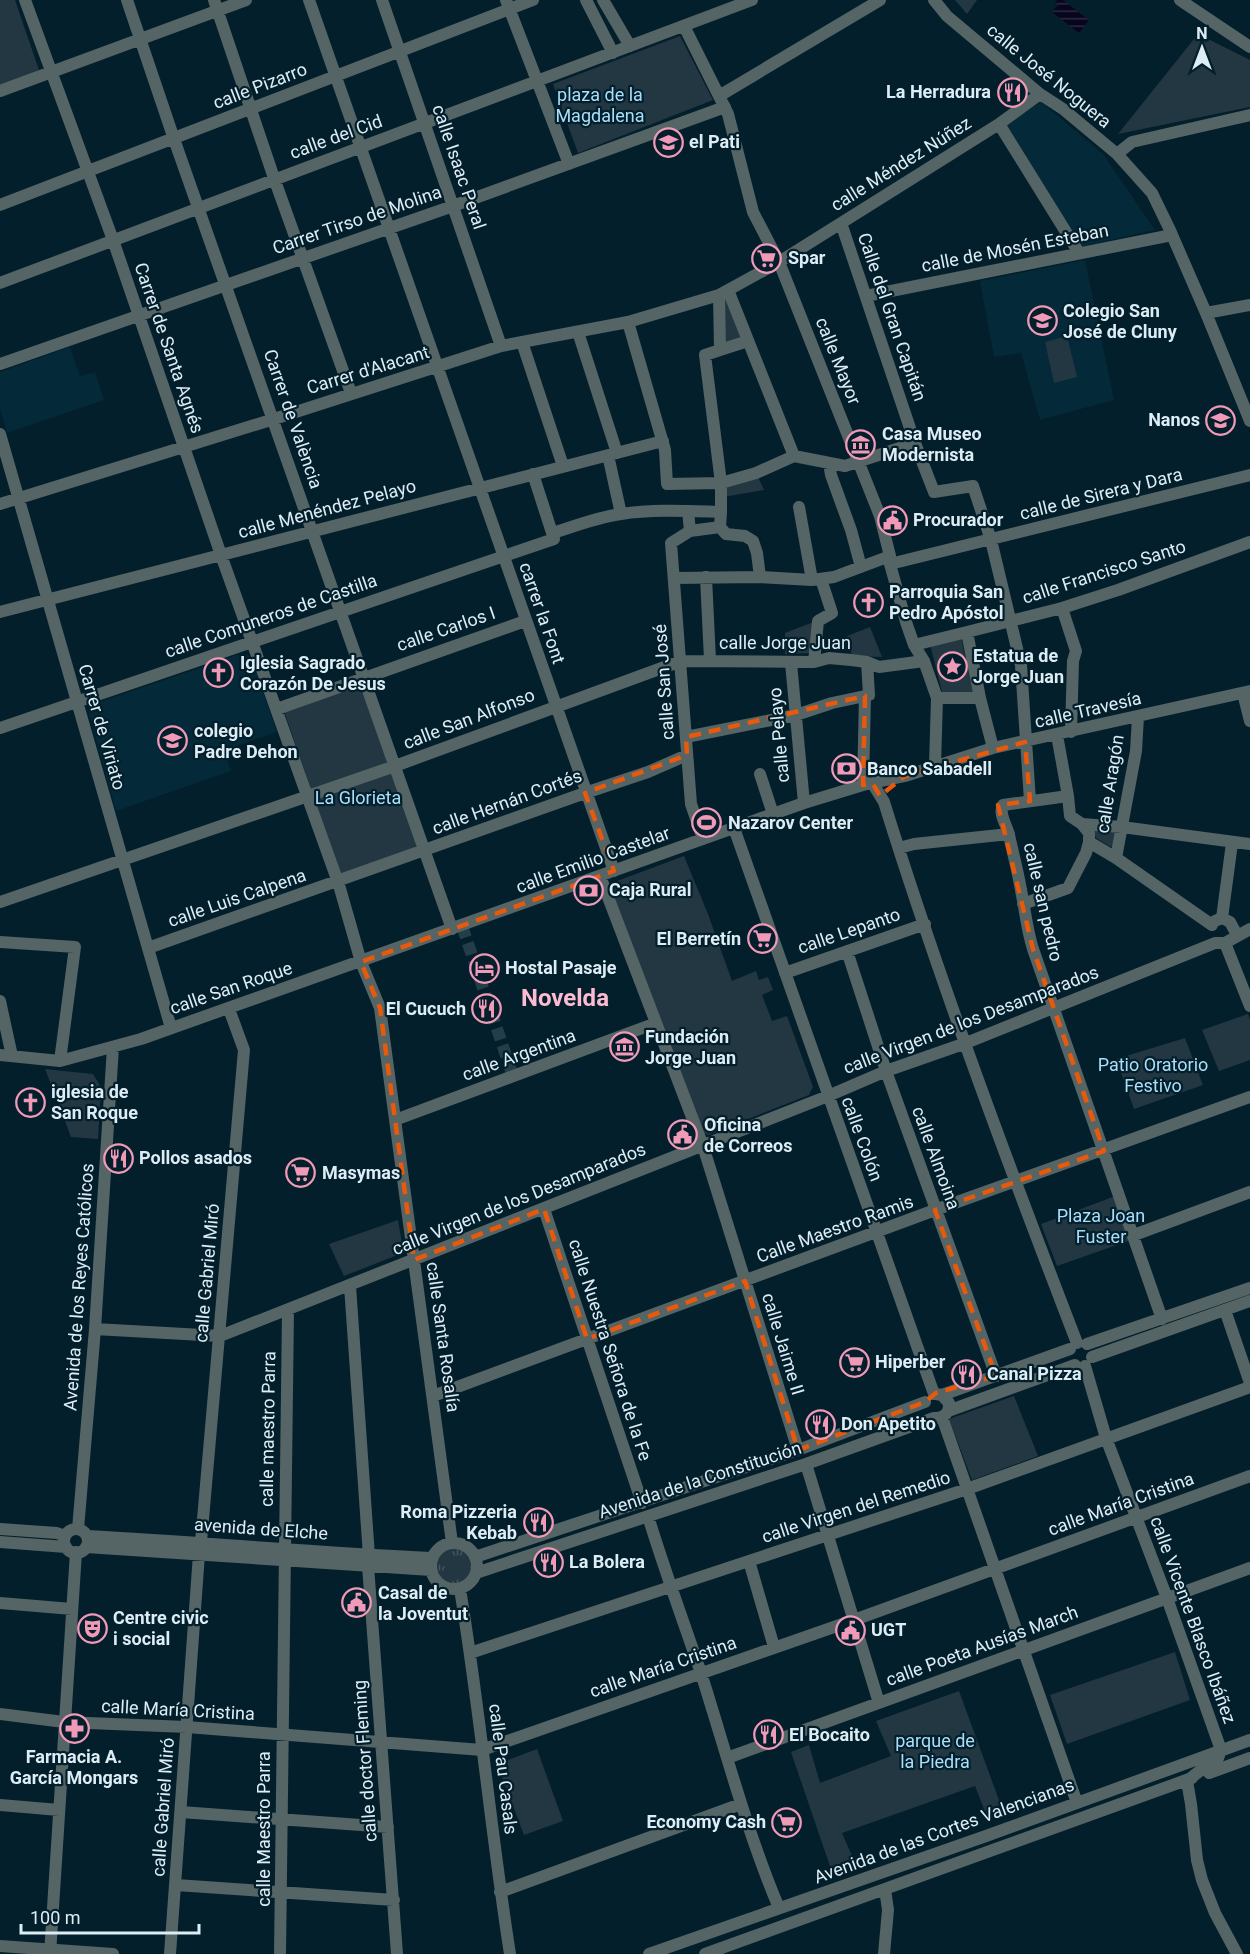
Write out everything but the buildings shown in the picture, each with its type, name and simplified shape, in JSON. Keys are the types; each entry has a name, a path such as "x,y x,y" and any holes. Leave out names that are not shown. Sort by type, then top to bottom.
{"street":[{"name":"Carrer de Santa Agnés","path":"25,0 53,72 277,709"},
{"name":"Carrer de València","path":"127,0 452,929"},
{"path":"0,92 141,38 215,5 246,0"},
{"name":"carrer la Font","path":"309,0 614,871"},
{"name":"calle Isaac Peral","path":"382,0 501,346"},
{"name":"calle Pizarro","path":"0,205 400,51 508,4 533,0"},
{"path":"586,0 613,53"},
{"path":"603,0 630,46"},
{"name":"calle del Cid","path":"0,283 752,0"},
{"name":"Carrer Tirso de Molina","path":"0,364 569,164 722,101 880,0"},
{"name":"calle José Noguera","path":"934,0 947,16 1040,94 1063,109 1117,154 1152,193 1206,313 1250,421"},
{"path":"1180,0 1250,47"},
{"path":"508,4 569,164"},
{"path":"215,5 351,393"},
{"name":"calle Mayor","path":"684,26 728,114 753,212 780,262 880,516 906,622 914,645 924,661 937,698"},
{"name":"calle Méndez Núñez","path":"628,322 723,293 780,262 999,124 1040,94"},
{"path":"1117,154 1132,142 1250,115"},
{"path":"999,124 1079,253"},
{"name":"Calle del Gran Capitán","path":"840,224 934,492 973,486 991,540 1021,664 1024,742 1030,801"},
{"name":"calle de Mosén Esteban","path":"866,296 1172,235"},
{"path":"723,293 748,341 794,456"},
{"path":"720,350 723,293"},
{"path":"1206,313 1250,305"},
{"path":"628,322 663,441 667,484 721,483 756,473 794,456 845,466 915,443"},
{"name":"Carrer d'Alacant","path":"0,504 501,346 628,322"},
{"path":"578,332 612,454 621,514"},
{"path":"748,341 705,355 721,483 720,526 726,534 745,536 753,541 760,577"},
{"path":"522,342 563,466"},
{"name":"Carrer de Viriato","path":"0,434 171,1028"},
{"name":"calle Menéndez Pelayo","path":"0,612 663,441"},
{"path":"829,463 861,567"},
{"path":"533,474 554,536"},
{"name":"calle de Sirera y Dara","path":"674,578 760,577 817,580 834,577 861,567 991,540 1250,475"},
{"path":"800,507 817,580 832,613 818,621 814,662"},
{"path":"688,512 690,531 720,526"},
{"name":"calle Comuneros de Castilla","path":"0,728 503,556 585,522 621,514 721,512"},
{"name":"calle San José","path":"690,531 671,543 691,804 703,839"},
{"name":"calle Francisco Santo","path":"914,645 1062,608 1250,542"},
{"path":"706,578 710,660"},
{"path":"1062,608 1076,651 1073,661 1071,732"},
{"name":"calle Carlos I","path":"277,709 525,621"},
{"path":"967,632 993,748"},
{"name":"calle Jorge Juan","path":"555,706 681,661 791,663 814,662 828,658 867,662 879,667 924,661"},
{"path":"686,737 796,715 832,703 869,695 867,662"},
{"name":"calle Pelayo","path":"791,663 804,803"},
{"path":"1246,692 1250,721"},
{"name":"calle Travesía","path":"905,776 993,748 1246,692"},
{"path":"865,696 868,785 884,802 1015,1182 1078,1345 1092,1350 1084,1363 1069,1358 1078,1345"},
{"path":"935,765 937,698 980,698"},
{"name":"calle San Alfonso","path":"0,902 395,766 555,706"},
{"path":"277,709 338,882"},
{"name":"calle Aragón","path":"1116,858 1136,751 1138,717"},
{"path":"1023,904 1068,888 1086,853 1089,842 1089,833 1082,824 1070,816 1057,735"},
{"name":"calle Hernán Cortés","path":"338,882 648,772 687,754"},
{"path":"760,774 773,814"},
{"path":"884,802 891,786 905,776"},
{"name":"calle Emilio Castelar","path":"361,962 804,803 905,776"},
{"path":"1030,801 1068,796"},
{"name":"calle san pedro","path":"1030,801 1003,805 1000,808 1009,834 1032,950 1162,1319"},
{"path":"1082,824 1122,826 1250,844"},
{"name":"calle Colón","path":"734,828 934,1397"},
{"path":"899,848 914,844 1009,834"},
{"path":"1089,842 1217,921 1230,922 1238,935"},
{"path":"1232,843 1217,921 1210,930 1220,943 1250,1006"},
{"name":"calle Jaime II","path":"600,876 703,1146 798,1450"},
{"name":"calle Luis Calpena","path":"148,948 338,882"},
{"name":"calle Santa Rosalía","path":"338,882 361,962 380,1008 453,1543"},
{"name":"calle Lepanto","path":"785,973 925,924"},
{"name":"calle Virgen de los Desamparados","path":"96,1329 220,1336 703,1146 886,1071 966,1043 1220,943 1250,929"},
{"path":"0,942 75,947 60,1061 6,1055 0,1001"},
{"name":"calle Almoina","path":"847,951 886,1071 996,1376"},
{"name":"calle San Roque","path":"60,1061 113,1047 229,1009 361,962"},
{"name":"calle Gabriel Miró","path":"170,1954 200,1548 244,1050 229,1009"},
{"name":"calle Argentina","path":"395,1120 656,1023"},
{"name":"Avenida de los Reyes Católicos","path":"50,1952 76,1541 96,1329 113,1047"},
{"name":"Calle Maestro Ramis","path":"434,1396 935,1210 1250,1097"},
{"path":"1134,1235 1250,1192"},
{"name":"calle Nuestra Señora de la Fe","path":"544,1209 642,1503"},
{"name":"calle doctor Fleming","path":"350,1286 398,1954"},
{"name":"Avenida de la Constitución","path":"475,1557 798,1450 934,1397 1078,1345 1250,1288"},
{"name":"Avenida de la Constitución","path":"476,1573 806,1464 1250,1301"},
{"name":"calle maestro Parra","path":"284,1554 288,1310"},
{"path":"1225,1310 1250,1385"},
{"name":"calle Vicente Blasco Ibáñez","path":"1084,1363 1106,1438 1167,1598 1221,1750"},
{"name":"calle Virgen del Remedio","path":"470,1653 967,1490 1250,1385"},
{"path":"942,1415 928,1414 934,1397 949,1403 942,1415 1077,1803"},
{"path":"806,1464 879,1703"},
{"name":"calle María Cristina","path":"0,1714 64,1722 188,1727 482,1750 854,1620 1250,1476"},
{"path":"648,1516 741,1804 779,1908"},
{"path":"0,1529 57,1533 76,1541"},
{"path":"0,1542 76,1541"},
{"name":"avenida de Elche","path":"76,1541 431,1564"},
{"path":"453,1543 466,1547 475,1557 476,1573 469,1584 460,1589 448,1589 435,1581 431,1564 440,1547 453,1543"},
{"name":"calle Maestro Parra","path":"280,1954 284,1554"},
{"path":"749,1561 774,1647"},
{"name":"calle Poeta Ausías March","path":"727,1758 1250,1568"},
{"name":"calle Pau Casals","path":"460,1589 510,1954"},
{"path":"2,1605 72,1609"},
{"name":"Avenida de las Cortes Valencianas","path":"649,1954 1250,1740"},
{"path":"1221,1750 1217,1761 1187,1781 1196,1836 1197,1860 1202,1880 1215,1913 1237,1954"},
{"name":"Avenida de las Cortes Valencianas","path":"705,1954 1250,1758"},
{"path":"500,1892 741,1804"},
{"path":"0,1805 59,1810"},
{"path":"181,1812 388,1827"},
{"path":"176,1885 394,1900"},
{"path":"884,1954 888,1910 885,1889"},
{"path":"0,1946 50,1952 113,1954"}],"highlighted area":[{"path":"865,696 863,785 873,784 880,796 905,776 1025,742 1030,801 998,805 1033,949 1104,1151 935,1210 996,1376 936,1393 925,1402 798,1450 745,1281 587,1339 544,1209 414,1260 380,1008 361,962 614,871 585,793 687,755 686,737"}],"shaded area":[{"path":"1063,0 1089,20 1079,33 1052,12 1058,5 1055,2"},
{"path":"1041,102 1103,154 1155,230 1079,247 1003,126"},
{"name":"Colegio San José de Cluny","path":"1085,260 1114,400 1040,420 1021,353 994,357 980,281"},
{"path":"70,347 80,376 95,372 104,400 7,433 0,409 0,372"},
{"name":"colegio Padre Dehon","path":"243,653 250,656 277,732 224,750 231,771 116,811 88,710 91,705"}],"green space":[{"path":"0,0 15,0 39,70 0,86"},
{"path":"955,0 977,0 967,14"},
{"path":"1198,34 1250,60 1250,107 1118,134"},
{"name":"plaza de la Magdalena","path":"680,36 713,100 578,153 553,84"},
{"path":"729,297 745,338 722,346 720,301"},
{"path":"1067,336 1077,377 1054,383 1045,342"},
{"path":"758,477 764,490 723,497 724,485"},
{"path":"816,621 814,653 785,654 785,633"},
{"path":"870,627 882,657 852,656 847,636"},
{"path":"961,637 973,693 942,692 930,644"},
{"name":"La Glorieta","path":"361,683 419,846 341,876 284,711"},
{"path":"1092,828 1116,831 1114,846 1111,847 1096,838"},
{"path":"684,856 732,981 756,971 759,980 768,977 773,990 762,995 772,1021 787,1016 813,1087 809,1095 708,1135 702,1132 609,884"},
{"path":"1248,1014 1250,1060 1219,1071 1202,1030"},
{"name":"Patio Oratorio Festivo","path":"1185,1038 1203,1085 1134,1109 1116,1059"},
{"path":"45,1069 93,1074 101,1087 98,1139 71,1137"},
{"name":"Plaza Joan Fuster","path":"1118,1195 1134,1239 1057,1266 1041,1224"},
{"path":"398,1220 403,1249 400,1254 344,1276 329,1244"},
{"path":"1014,1396 1038,1456 972,1480 949,1419"},
{"path":"453,1547 467,1552 472,1566 467,1580 453,1585 439,1580 434,1566 439,1552"},
{"path":"1175,1652 1190,1700 1067,1744 1050,1695"},
{"name":"parque de la Piedra","path":"959,1691 1003,1811 987,1817 975,1786 842,1833 856,1865 833,1875 791,1752 809,1745 820,1783 891,1756 876,1721"},
{"path":"537,1749 563,1821 524,1835 497,1764"}],"tunnel":[{"path":"462,926 513,1076"}],"place":[{"name":"La Herradura","path":"1012,92"},
{"name":"el Pati","path":"668,142"},
{"name":"Spar","path":"767,258"},
{"name":"Colegio San José de Cluny","path":"1042,321"},
{"name":"Nanos","path":"1221,420"},
{"name":"Casa Museo Modernista","path":"861,444"},
{"name":"Procurador","path":"892,520"},
{"name":"Parroquia San Pedro Apóstol","path":"868,602"},
{"name":"Estatua de Jorge Juan","path":"952,666"},
{"name":"Iglesia Sagrado Corazón De Jesus","path":"219,673"},
{"name":"colegio Padre Dehon","path":"173,741"},
{"name":"Banco Sabadell","path":"846,769"},
{"name":"Nazarov Center","path":"707,823"},
{"name":"Caja Rural","path":"588,890"},
{"name":"El Berretín","path":"762,939"},
{"name":"Hostal Pasaje","path":"484,968"},
{"name":"El Cucuch","path":"487,1009"},
{"name":"Fundación Jorge Juan","path":"624,1047"},
{"name":"iglesia de San Roque","path":"30,1102"},
{"name":"Oficina de Correos","path":"683,1135"},
{"name":"Pollos asados","path":"118,1158"},
{"name":"Masymas","path":"301,1173"},
{"name":"Hiperber","path":"854,1362"},
{"name":"Canal Pizza","path":"966,1374"},
{"name":"Don Apetito","path":"820,1424"},
{"name":"Roma Pizzeria Kebab","path":"538,1522"},
{"name":"La Bolera","path":"548,1562"},
{"name":"Casal de la Joventut","path":"357,1603"},
{"name":"Centre civic i social","path":"92,1628"},
{"name":"UGT","path":"850,1630"},
{"name":"Farmacia A. García Mongars","path":"74,1728"},
{"name":"El Bocaito","path":"768,1735"},
{"name":"Economy Cash","path":"787,1822"}],"district":[{"name":"Novelda","path":"565,998"}]}
